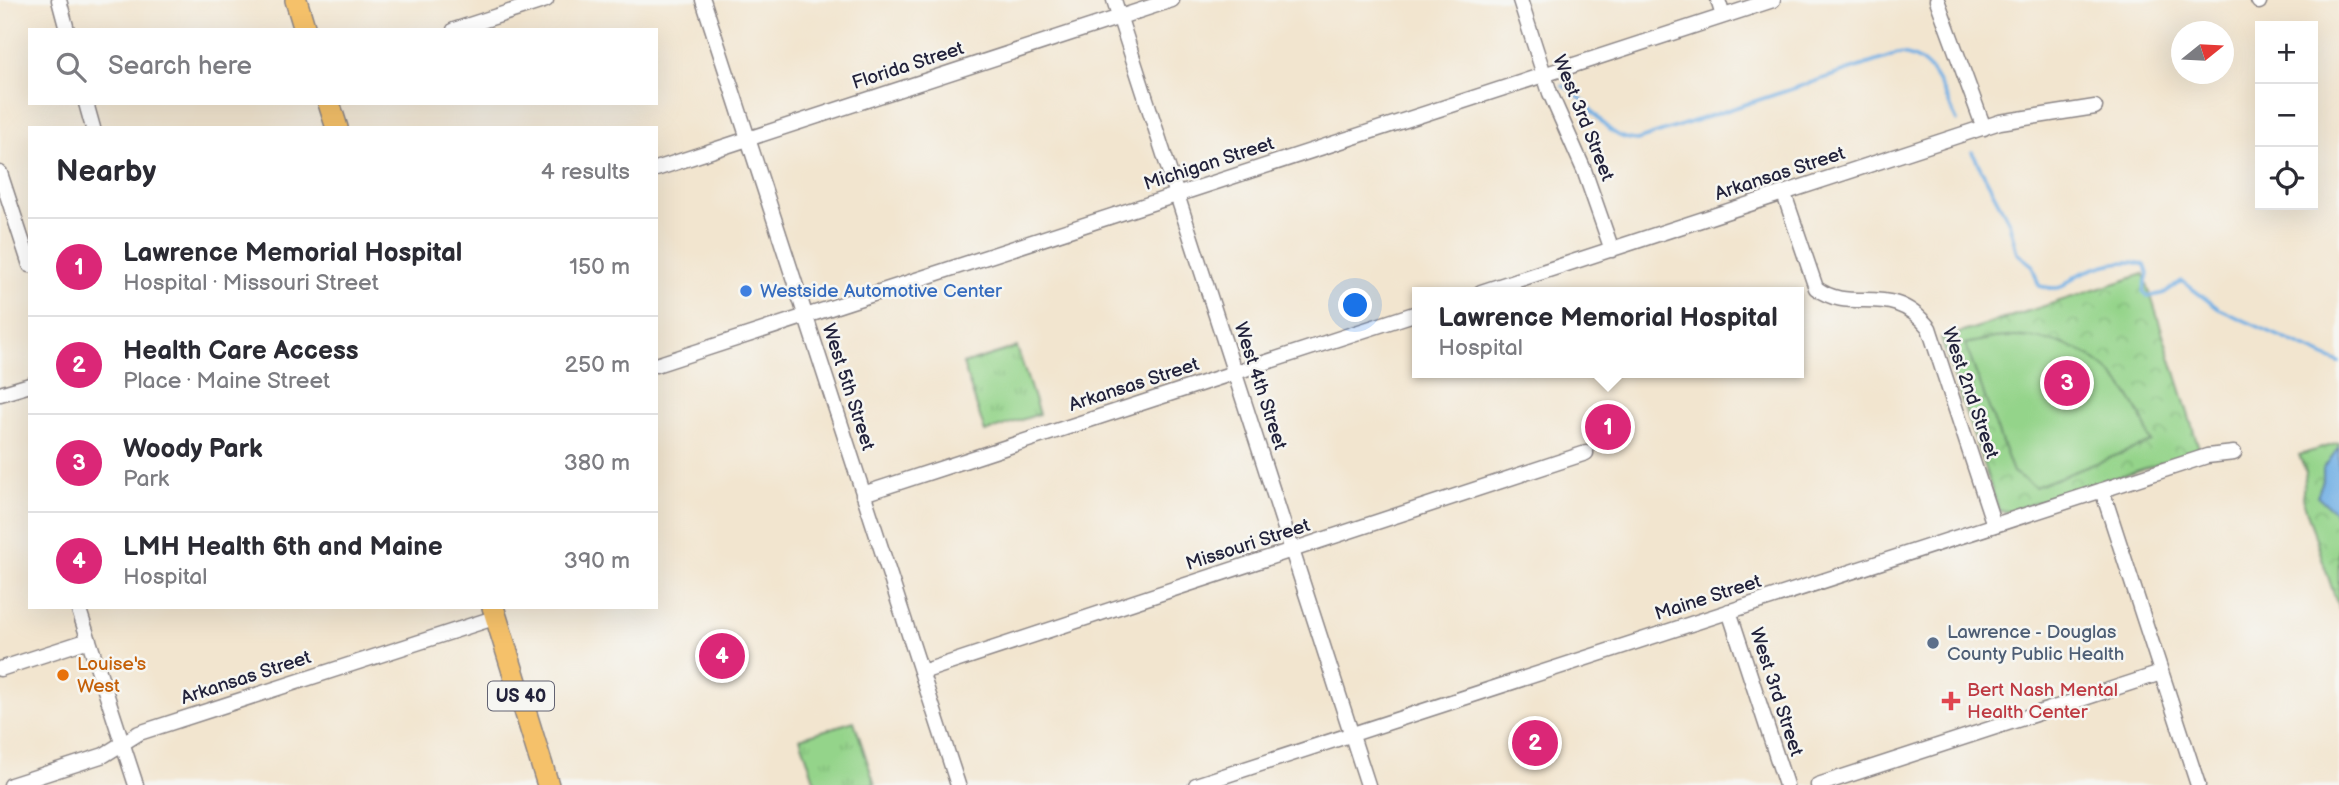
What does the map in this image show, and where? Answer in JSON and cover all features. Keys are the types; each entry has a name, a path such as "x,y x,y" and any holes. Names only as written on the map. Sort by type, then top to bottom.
{"highway":[{"path":"296,0 304,28"},
{"path":"330,105 336,126"},
{"name":"US 40","path":"495,612 548,785"}],"street":[{"path":"59,0 66,28"},
{"path":"460,28 546,0"},
{"name":"West 5th Street","path":"703,0 958,785"},
{"name":"West 4th Street","path":"1114,0 1368,785"},
{"name":"Florida Street","path":"658,168 1172,0"},
{"name":"West 3rd Street","path":"1520,0 1544,75 1584,170 1612,250"},
{"path":"1718,0 1723,16"},
{"name":"Michigan Street","path":"658,364 1773,0"},
{"path":"1937,0 1984,128"},
{"path":"87,105 92,126"},
{"name":"Arkansas Street","path":"1497,287 2000,122 2095,107"},
{"path":"0,173 28,259"},
{"name":"West 2nd Street","path":"1784,194 1816,288 1826,294 1850,299 1890,300 1912,310 1928,328 1994,525"},
{"name":"Arkansas Street","path":"863,494 1412,315"},
{"path":"0,394 28,386"},
{"name":"Missouri Street","path":"922,672 1587,453"},
{"name":"Maine Street","path":"1196,785 2207,456 2234,453"},
{"path":"2102,490 2198,785"},
{"path":"79,609 136,785"},
{"name":"West 3rd Street","path":"1729,611 1786,785"},
{"name":"Arkansas Street","path":"11,785 104,755 139,733 495,612"},
{"path":"0,669 89,640"},
{"path":"1818,785 2161,673"}],"green space":[{"path":"2144,274 2200,451 2006,512 1999,511 1941,339"},
{"path":"1994,338 2050,340 2094,359 2112,374 2127,393 2151,442 2035,487 2013,472 1965,344"},
{"path":"1017,347 1039,414 985,432 963,364"},
{"path":"2339,443 2339,610 2302,497 2306,472 2299,455"},
{"path":"854,721 875,785 816,785 800,738"}],"water":[{"path":"2339,447 2339,525 2334,511 2317,496 2323,480 2323,469"}],"waterway":[{"path":"1563,86 1582,100 1615,133 1637,140 1898,54 1910,56 1929,68 1942,88 1957,121"},
{"path":"1972,152 2009,222 2017,253 2032,265 2039,286 2062,287 2077,275 2099,267 2123,262 2138,263 2145,265 2148,274 2143,291 2148,297 2164,293 2182,281 2219,309 2339,363"}],"place":[{"name":"Westside Automotive Center","path":"746,291"},
{"name":"Woody Park","path":"2067,383"},
{"name":"Lawrence Memorial Hospital","path":"1608,427"},
{"name":"Lawrence - Douglas County Public Health","path":"1933,643"},
{"name":"LMH Health 6th and Maine","path":"722,656"},
{"name":"Louise's West","path":"63,675"},
{"name":"Bert Nash Mental Health Center","path":"1951,701"},
{"name":"Health Care Access","path":"1535,743"}]}
